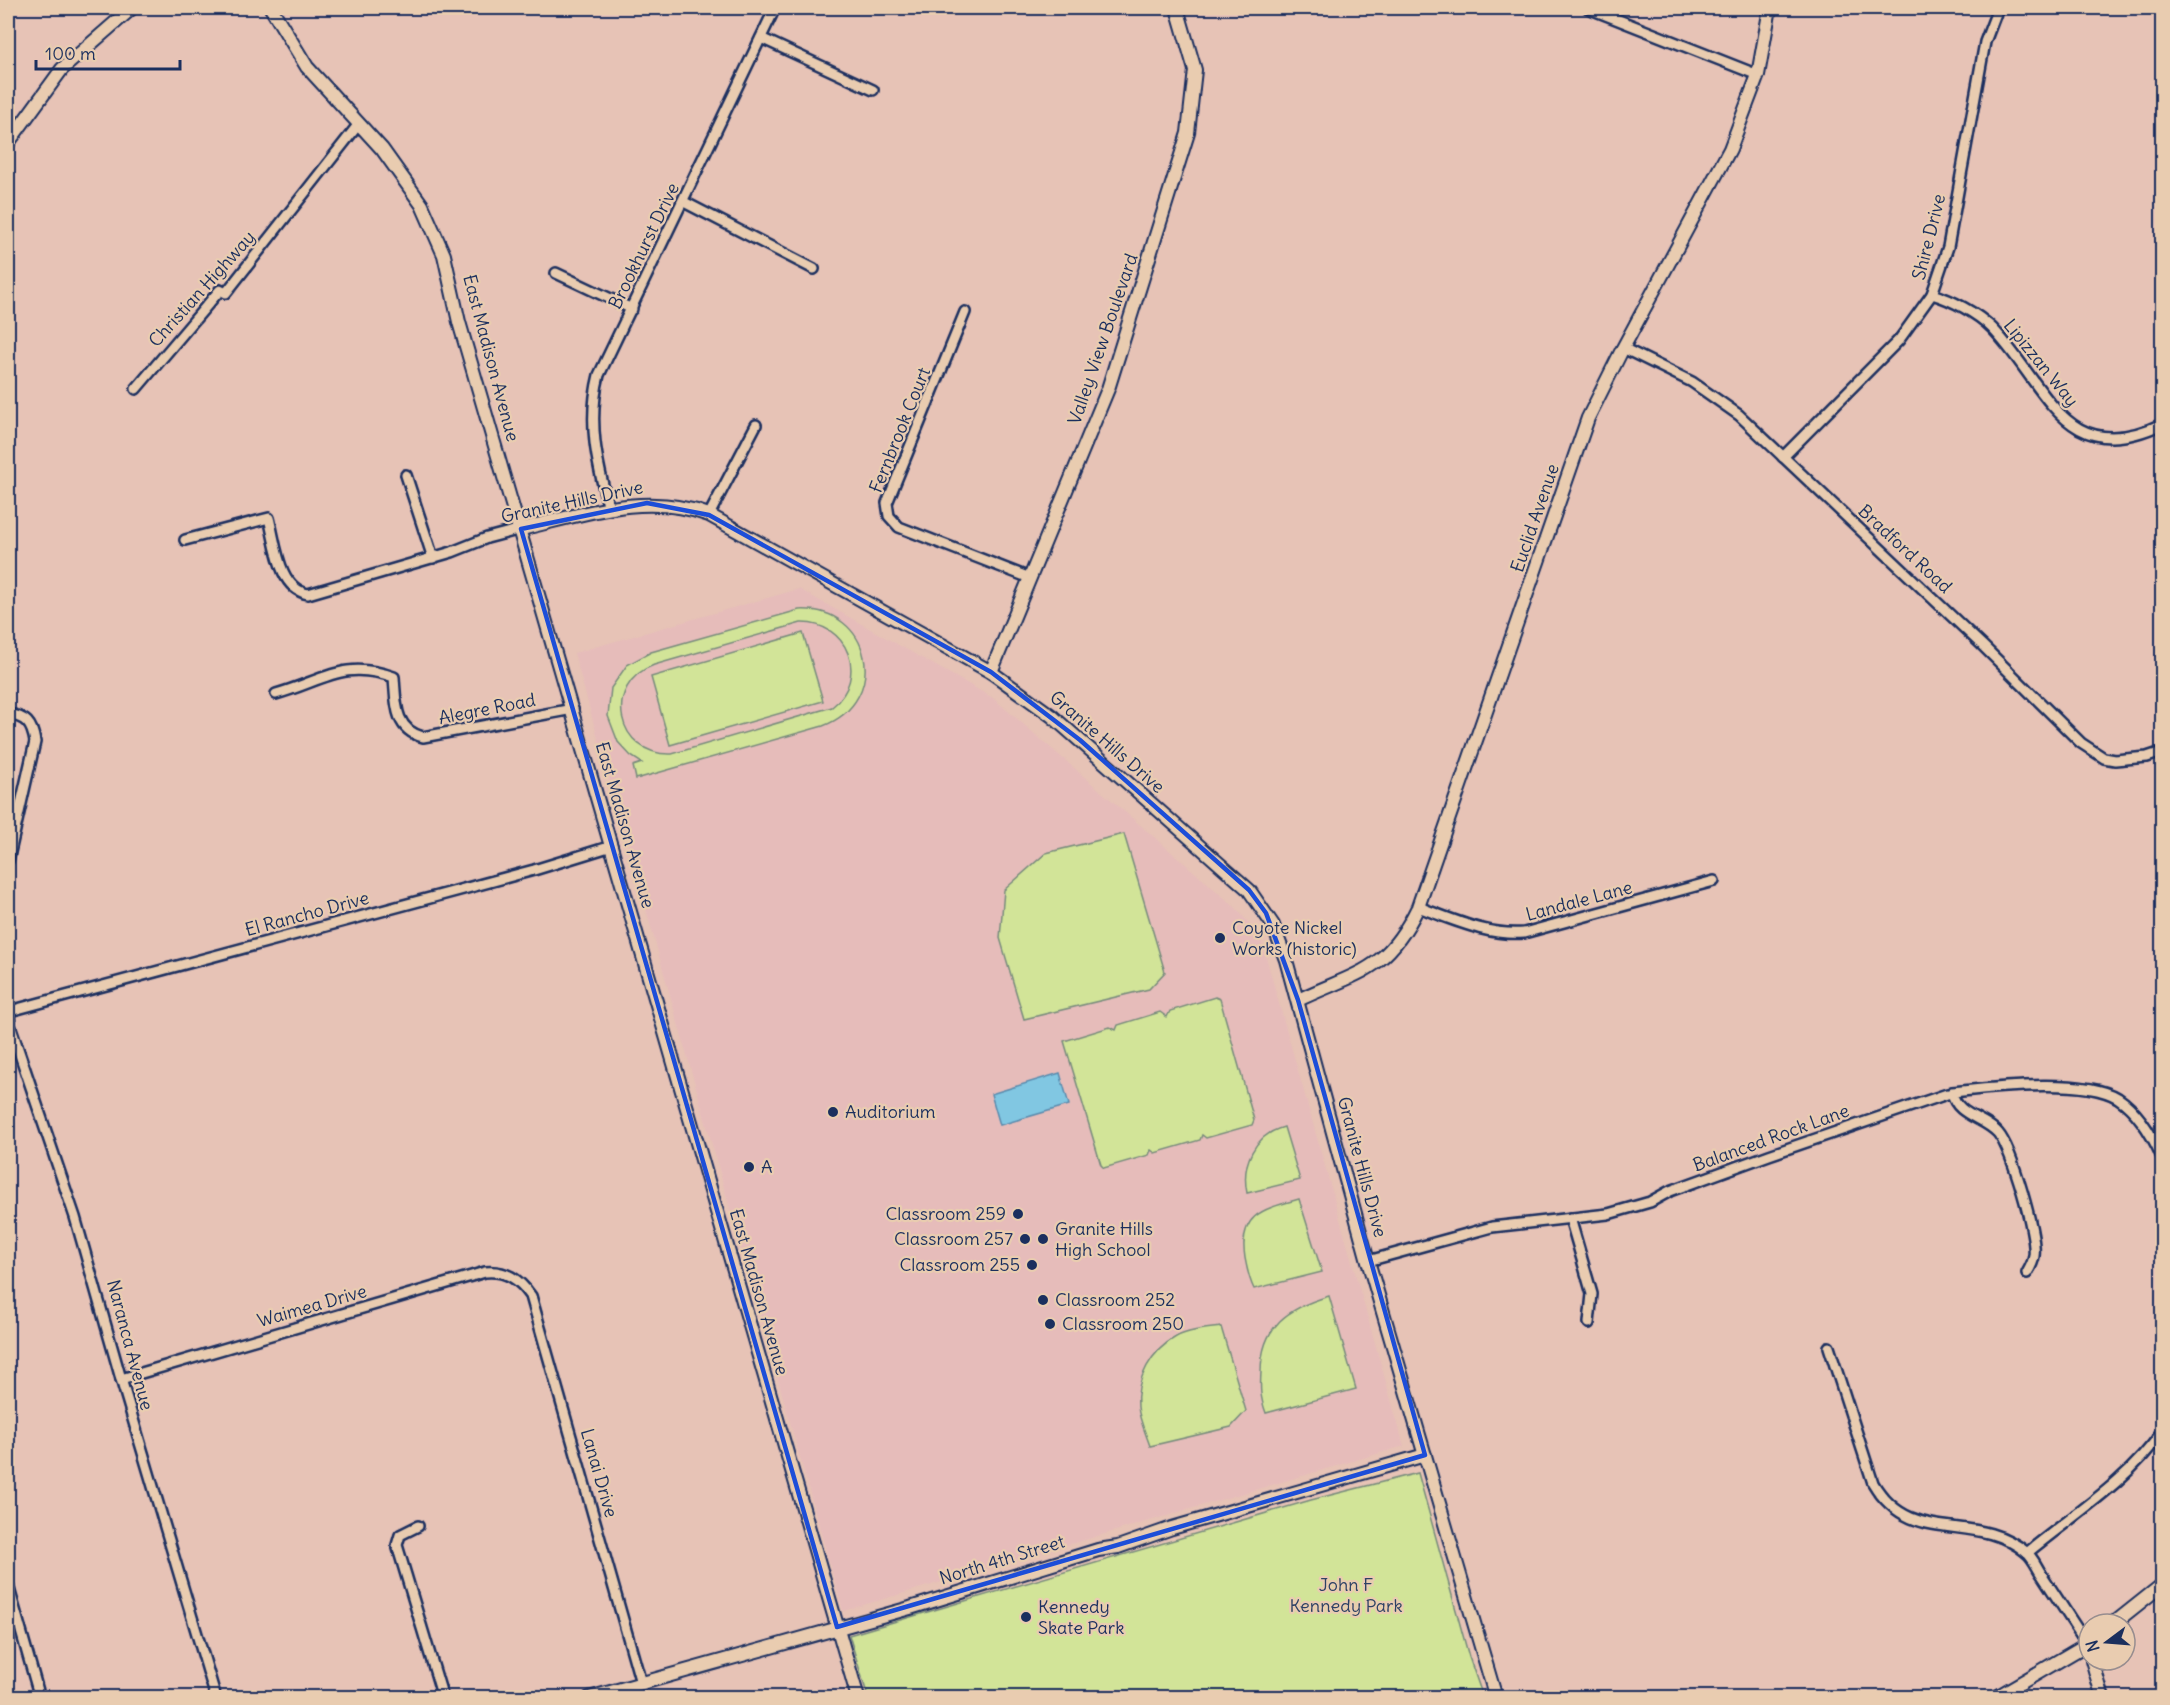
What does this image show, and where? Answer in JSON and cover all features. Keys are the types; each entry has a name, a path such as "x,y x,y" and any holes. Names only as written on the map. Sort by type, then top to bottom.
{"street":[{"path":"8,143 62,69 132,8"},
{"name":"East Madison Avenue","path":"271,8 307,67 382,149 418,198 444,255 459,322 521,529 858,1698"},
{"name":"Brookhurst Drive","path":"609,509 594,445 594,399 599,375 633,309 775,8"},
{"name":"Valley View Boulevard","path":"991,672 1108,389 1188,133 1195,70 1178,8"},
{"path":"1588,8 1758,75"},
{"name":"Euclid Avenue","path":"1298,1000 1347,981 1373,966 1399,939 1418,907 1585,428 1623,348 1718,175 1758,75 1770,8"},
{"name":"Shire Drive","path":"1783,457 1899,340 1932,294 1948,247 1985,42 1998,8"},
{"path":"761,38 873,90"},
{"name":"Christian Highway","path":"136,389 220,290 226,293 358,125"},
{"path":"684,202 814,269"},
{"path":"556,273 633,309"},
{"name":"Lipizzan Way","path":"1932,294 1960,307 1991,328 2056,411 2072,426 2093,436 2111,437 2144,433 2163,424"},
{"name":"Fernbrook Court","path":"965,312 887,503 888,512 891,520 899,527 1030,578"},
{"name":"Bradford Road","path":"1623,348 1692,382 1739,415 2081,743 2104,758 2115,760 2147,757 2163,752"},
{"path":"710,515 756,424"},
{"path":"406,475 433,558"},
{"name":"Granite Hills Drive","path":"185,540 269,518 286,581 297,592 308,594 433,558 487,538 521,529 609,509 647,503 688,507 710,515 991,672 1052,716 1249,890 1266,913 1278,936 1298,1000 1368,1262 1496,1698"},
{"name":"Alegre Road","path":"276,694 308,685 335,671 373,670 394,677 400,720 411,733 423,737 573,709"},
{"path":"8,714 27,720 32,728 35,742 8,861"},
{"name":"El Rancho Drive","path":"9,1007 524,873 612,846"},
{"name":"Landale Lane","path":"1418,907 1492,932 1524,933 1714,881"},
{"name":"Naranca Avenue","path":"9,1007 10,1025 75,1217 216,1698"},
{"name":"Balanced Rock Lane","path":"1368,1262 1492,1227 1608,1214 1650,1202 1670,1191 1949,1093 2034,1086 2085,1088 2106,1093 2116,1097 2135,1113 2163,1157"},
{"path":"1949,1093 1958,1106 1989,1125 2006,1147 2032,1228 2034,1256 2027,1273"},
{"path":"1570,1218 1592,1294 1589,1323"},
{"name":"Waimea Drive","path":"121,1379 485,1272 496,1271 514,1277"},
{"name":"Lanai Drive","path":"514,1277 531,1296 641,1683"},
{"path":"1829,1347 1873,1483 1883,1499 1899,1514 1935,1525 1980,1530 1996,1535 2027,1553 2077,1629"},
{"path":"2027,1553 2125,1474 2149,1452 2163,1432"},
{"name":"North 4th Street","path":"589,1698 837,1628 1425,1455"},
{"path":"418,1526 400,1535 397,1545 443,1698"},
{"path":"8,1585 40,1698"},
{"path":"2128,1612 2163,1585"},
{"path":"1995,1698 2077,1652"},
{"path":"2095,1672 2103,1698"}],"highlighted area":[{"path":"647,503 709,515 991,672 1080,740 1249,890 1266,913 1298,1000 1425,1455 837,1627 521,529"}],"shaded area":[{"name":"Granite Hills High School","path":"799,589 993,698 1235,907 1260,936 1404,1446 843,1611 574,653"}],"green space":[{"path":"799,610 824,613 843,623 857,638 864,657 865,677 858,696 844,713 823,726 636,779 633,766 642,763 631,756 618,742 608,716 611,688 627,665 651,652","holes":["801,623 817,625 831,631 841,641 848,653 851,667 849,681 843,695 832,707 672,754 653,752 638,744 628,732 622,717 622,702 627,687 638,674 654,665"]},
{"path":"803,633 823,701 670,745 651,677"},
{"path":"1124,834 1165,972 1149,989 1024,1019 1000,938 1004,890 1046,853"},
{"path":"1215,997 1220,999 1254,1120 1252,1125 1206,1138 1202,1135 1200,1140 1155,1153 1151,1150 1149,1155 1104,1168 1101,1165 1064,1041 1110,1027 1116,1030 1118,1025 1160,1012 1167,1017 1170,1011"},
{"path":"1284,1127 1300,1180 1247,1193 1246,1172 1252,1152 1265,1137"},
{"path":"1299,1199 1322,1272 1254,1289 1245,1258 1245,1232 1256,1216 1264,1210"},
{"path":"1329,1296 1356,1389 1266,1413 1261,1392 1261,1372 1266,1342 1272,1331 1289,1313"},
{"path":"1221,1327 1246,1411 1231,1427 1150,1446 1138,1407 1139,1386 1147,1366 1160,1349 1176,1337 1192,1331"},
{"name":"John F Kennedy Park","path":"1418,1473 1469,1657 1483,1697 868,1697 849,1635 1311,1500"}],"water":[{"path":"1060,1073 1069,1105 1000,1125 991,1094"}],"place":[{"name":"Coyote Nickel Works (historic)","path":"1220,938"},
{"name":"Auditorium","path":"833,1112"},
{"name":"A","path":"749,1167"},
{"name":"Classroom 259","path":"1018,1214"},
{"name":"Classroom 257","path":"1025,1239"},
{"name":"Granite Hills High School","path":"1043,1239"},
{"name":"Classroom 255","path":"1032,1265"},
{"name":"Classroom 252","path":"1043,1300"},
{"name":"Classroom 250","path":"1050,1324"},
{"name":"Kennedy Skate Park","path":"1026,1617"}]}
